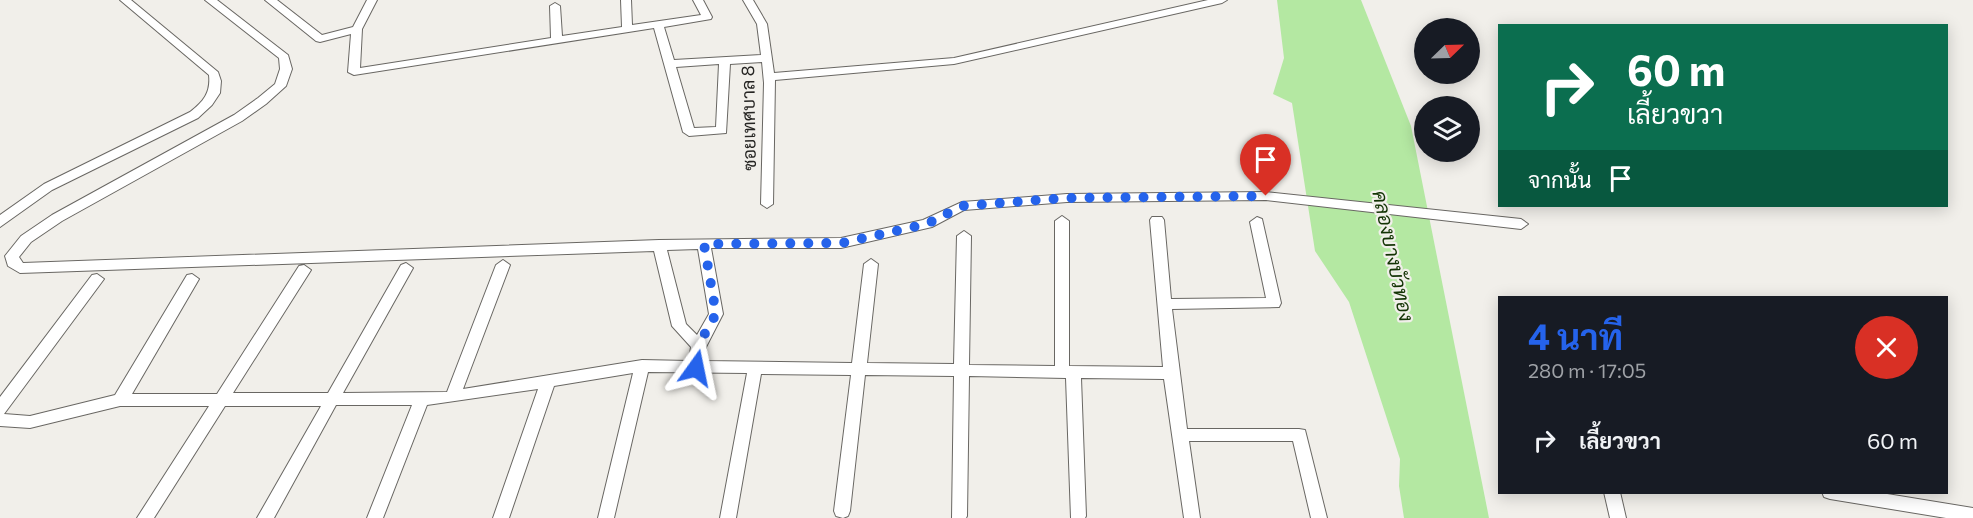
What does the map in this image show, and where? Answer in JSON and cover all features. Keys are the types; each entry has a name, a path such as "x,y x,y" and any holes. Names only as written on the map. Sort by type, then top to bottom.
{"street":[{"path":"0,222 48,187 194,115 210,101 217,87 214,74 125,0"},
{"path":"210,0 284,57 286,69 280,86 238,118 57,218 26,239 12,256 13,263 20,268 659,245 842,243 927,224 962,206 1066,198 1266,196 1521,224"},
{"path":"270,0 320,39 357,29"},
{"path":"372,0 357,29 354,72 707,16 698,0"},
{"path":"626,0 627,29"},
{"name":"ซอยเทศบาล 8","path":"748,0 762,24 769,77 767,204"},
{"path":"769,77 954,62 1222,0"},
{"path":"555,6 557,40"},
{"path":"658,24 689,132 722,130 725,61"},
{"path":"669,64 767,58"},
{"path":"1157,220 1172,373 1192,518"},
{"path":"1062,221 1068,372 1078,516"},
{"path":"1165,304 1274,303 1257,222"},
{"path":"959,516 964,370 964,236"},
{"path":"696,368 699,344 716,314 704,244"},
{"path":"659,245 679,326 699,344"},
{"path":"842,511 871,264"},
{"path":"452,397 503,265"},
{"path":"264,518 406,268"},
{"path":"146,518 304,270"},
{"path":"0,409 97,279"},
{"path":"120,400 192,279"},
{"path":"0,420 30,422 120,400 452,397 642,366 1172,373"},
{"path":"606,518 642,366"},
{"path":"728,518 755,368"},
{"path":"501,518 548,381"},
{"path":"375,518 422,399"},
{"path":"1180,435 1299,435 1319,518"},
{"path":"1612,494 1618,518"},
{"path":"1842,494 1973,515"}],"water":[{"name":"คลองบางบัวทอง","path":"1277,0 1361,0 1411,126 1414,162 1418,162 1489,518 1404,518 1399,486 1400,459 1349,302 1315,251 1292,103 1273,94 1284,58"}],"route":[{"path":"696,368 699,344 716,314 704,244 842,243 927,224 962,206 1066,198 1266,196"}]}
